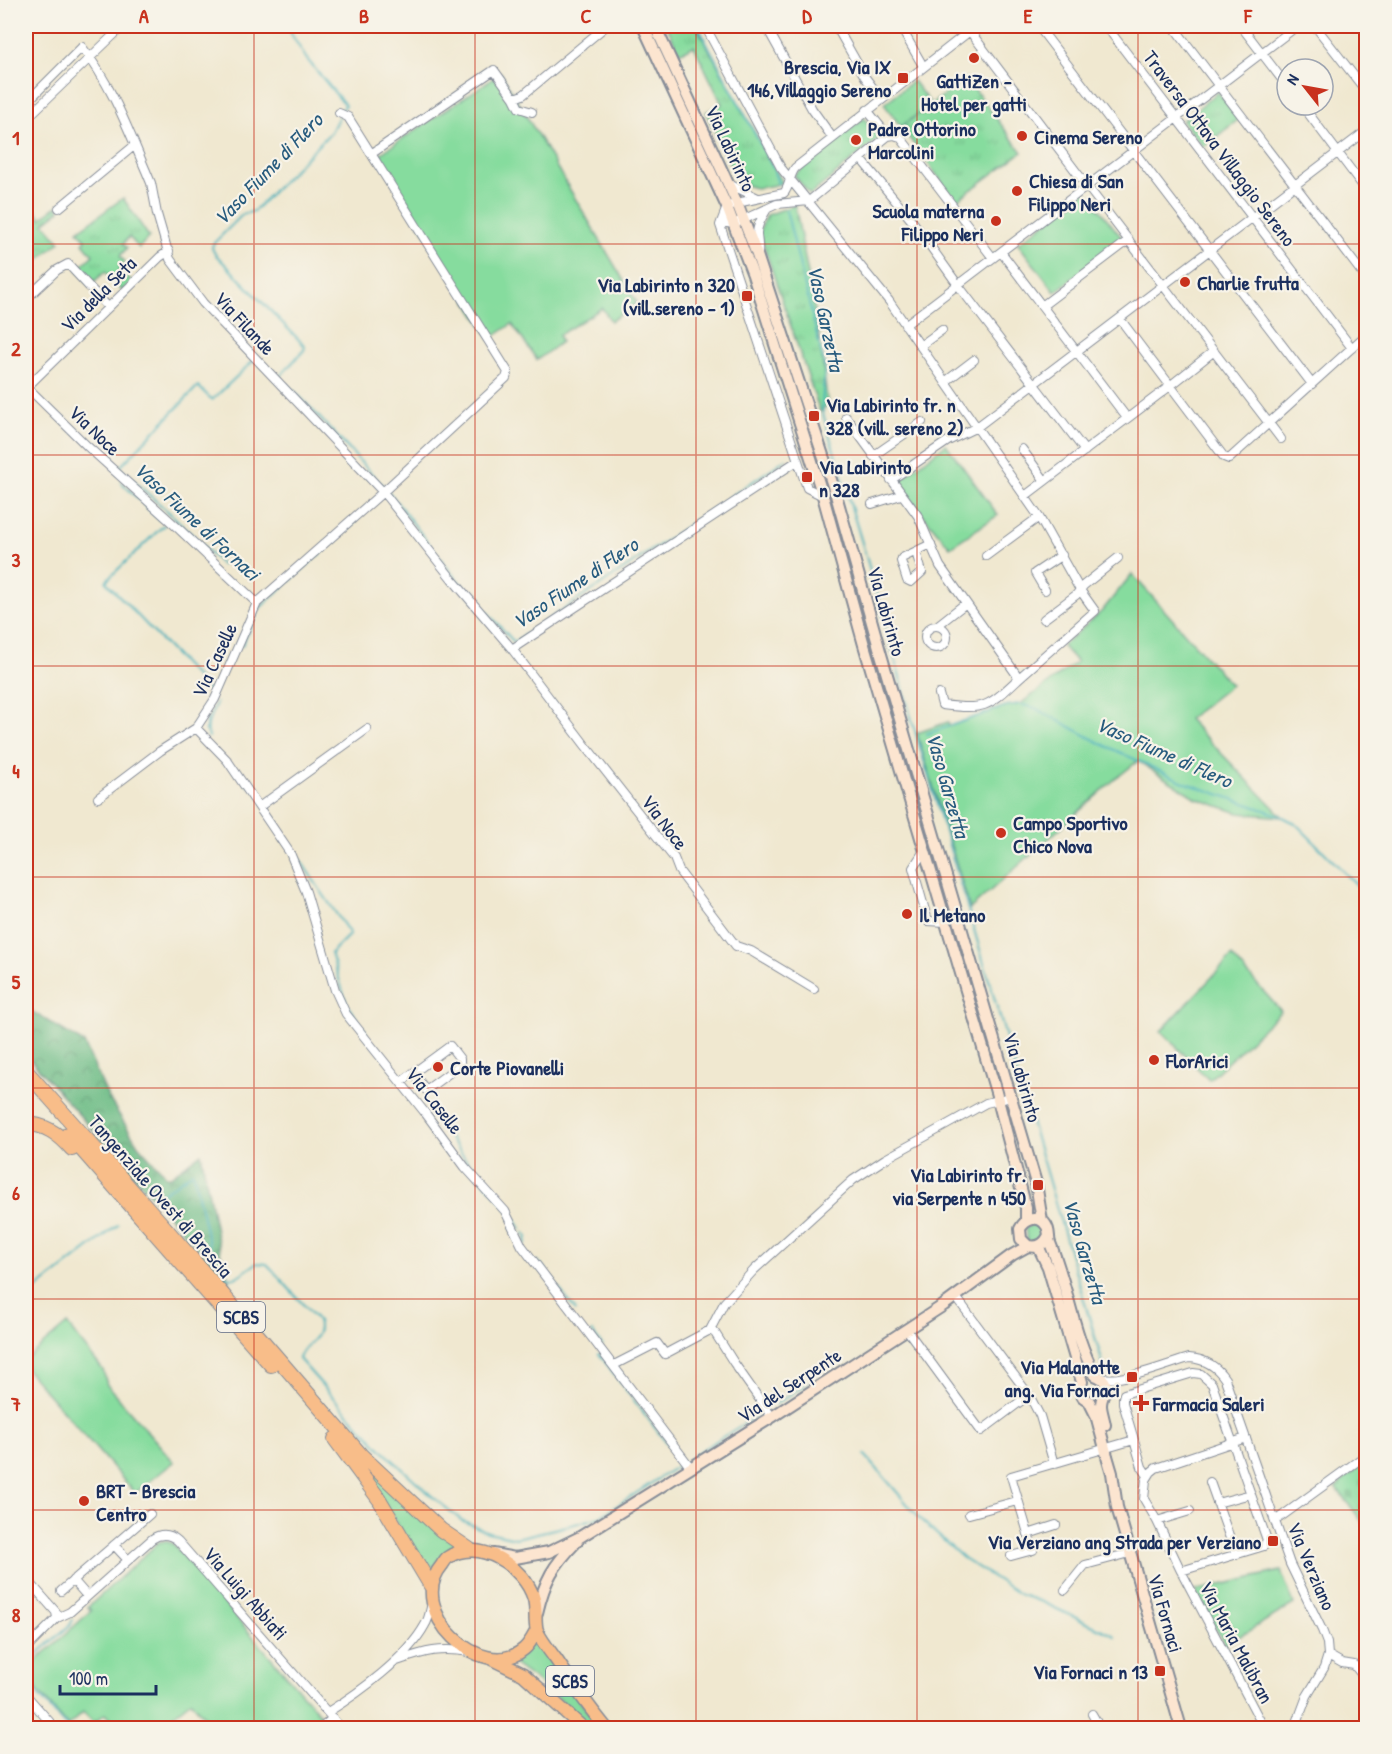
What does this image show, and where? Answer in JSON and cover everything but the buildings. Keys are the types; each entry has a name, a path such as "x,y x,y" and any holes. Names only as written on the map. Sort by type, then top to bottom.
{"highway":[{"name":"Tangenziale Ovest di Brescia","path":"26,1071 361,1455 441,1530 469,1549"},
{"name":"Tangenziale Ovest di Brescia","path":"26,1085 351,1458 379,1499 431,1586"},
{"path":"26,1124 35,1124 59,1136 92,1170 116,1189"}],"main road":[{"name":"Tangenziale Ovest di Brescia","path":"469,1549 487,1552 504,1562 529,1586 534,1600 537,1630 580,1696 606,1728"},
{"path":"431,1586 436,1571 447,1558 469,1549"},
{"name":"Tangenziale Ovest di Brescia","path":"431,1586 432,1603 442,1624 460,1644 523,1674 584,1728"},
{"name":"Tangenziale Ovest di Brescia","path":"489,1657 509,1657 523,1650 537,1630"}],"street":[{"path":"26,119 120,26"},
{"path":"514,98 523,95 606,26"},
{"name":"Via Labirinto","path":"643,26 732,205 738,222 823,495 864,645 998,1100 1026,1208 1026,1221"},
{"name":"Via Labirinto","path":"655,26 728,183 732,205"},
{"name":"Via Labirinto","path":"705,26 781,168 880,289 1025,496 1062,555 1080,590 1095,611 1019,678"},
{"path":"766,26 812,109 832,137"},
{"path":"836,26 865,77 881,99"},
{"path":"900,26 923,66"},
{"path":"1038,26 1312,384"},
{"name":"Traversa Ottava Villaggio Sereno","path":"1106,26 1352,348"},
{"path":"1173,26 1366,278"},
{"path":"1241,26 1275,70"},
{"path":"905,325 1297,26"},
{"path":"1315,26 1362,86"},
{"path":"823,495 807,488 720,225 732,205 784,192 788,188 795,168 970,27 1087,186 1281,439"},
{"path":"26,103 82,47 90,57"},
{"name":"Via Filande","path":"90,57 112,96 151,183 170,259 210,313 383,492"},
{"path":"371,154 494,70 519,108 532,112"},
{"path":"867,110 888,136"},
{"path":"257,603 383,492 506,378 508,372 348,117 339,113"},
{"path":"1311,117 1366,190"},
{"path":"891,480 948,441 977,427 1366,131"},
{"path":"721,222 738,222 777,204 809,201 888,136 894,135 900,137 993,258"},
{"path":"59,208 135,145"},
{"path":"861,159 913,222 1085,452"},
{"path":"728,183 758,198"},
{"path":"758,255 758,226 767,209"},
{"name":"Via Labirinto","path":"738,222 758,255 836,495 1036,1184 1042,1221"},
{"path":"1042,306 1129,240"},
{"name":"Via della Seta","path":"26,387 160,256 169,250"},
{"path":"1000,252 1127,418"},
{"path":"26,299 57,270 68,264 108,307"},
{"path":"1119,319 1224,457 1229,459 1366,335"},
{"path":"920,346 942,330"},
{"path":"1025,496 1214,351"},
{"path":"945,382 974,360"},
{"name":"Via Noce","path":"26,387 257,603"},
{"path":"846,417 918,516 940,566 1019,678 991,703 983,706 968,708 942,705 939,694"},
{"path":"873,456 922,422"},
{"path":"1022,449 1045,481"},
{"path":"512,650 797,461"},
{"name":"Via Noce","path":"383,492 512,650 674,858 679,871 736,945 751,951 814,989"},
{"path":"872,504 901,495"},
{"path":"986,556 1039,517"},
{"path":"916,552 931,544"},
{"path":"1045,590 1035,573 1062,555"},
{"path":"1044,619 1076,595 1084,585 1118,558"},
{"name":"Via Caselle","path":"98,798 196,728 215,699 257,603"},
{"path":"938,625 966,603"},
{"name":"Via Caselle","path":"196,728 227,760 290,853 306,892 335,990 351,1021 401,1082 465,1167 505,1211 522,1246 692,1468"},
{"path":"259,807 367,729"},
{"path":"924,851 913,868 925,911 928,921 945,922"},
{"path":"965,989 978,986"},
{"path":"401,1082 413,1073 450,1046 460,1059 460,1064 456,1068 426,1090 413,1073"},
{"path":"614,1365 657,1343 665,1354 710,1330 724,1303 754,1269 853,1180 916,1141 986,1104 1011,1097"},
{"path":"1042,1221 1034,1218 1026,1221 1020,1229 1029,1244 1043,1244 1048,1237"},
{"name":"Via Fornaci","path":"1042,1221 1047,1227 1048,1237 1058,1262 1086,1356 1101,1385 1101,1406 1117,1507 1180,1728"},
{"name":"Via Fornaci","path":"1029,1244 1048,1267 1082,1382 1081,1393 1089,1401 1108,1447"},
{"name":"Via del Serpente","path":"487,1552 516,1558 549,1552 580,1537 907,1330 1029,1244"},
{"path":"956,1297 1029,1395 1040,1416 1054,1464"},
{"path":"710,1330 715,1333 772,1417"},
{"path":"907,1330 981,1431 1029,1395"},
{"path":"1082,1382 1086,1377 1101,1385 1189,1358 1199,1359 1215,1367 1224,1379 1275,1521"},
{"path":"1170,1364 1175,1378"},
{"path":"1217,1503 1251,1494 1232,1444 1212,1384 1207,1378 1193,1373 1124,1394 1123,1403 1142,1467 1148,1476 1156,1468 1232,1444 1246,1438"},
{"path":"1089,1401 1096,1401 1101,1385"},
{"path":"1011,1556 1033,1550 1011,1476 1134,1440"},
{"name":"Via Verziano","path":"1328,1655 1327,1643 1322,1630 1290,1564 1275,1521 1366,1455"},
{"name":"Via Maria Malibran","path":"1148,1476 1144,1488 1144,1499 1264,1728"},
{"path":"1210,1482 1236,1555"},
{"name":"Via Maria Malibran","path":"1181,1571 1264,1546 1267,1540 1251,1494"},
{"path":"969,1514 1017,1501"},
{"path":"1157,1521 1190,1511"},
{"path":"61,1591 150,1514"},
{"path":"1028,1534 1056,1525"},
{"name":"Via Luigi Abbiati","path":"26,1649 57,1618 70,1612 155,1537 165,1534 174,1538 341,1728"},
{"name":"Via del Serpente","path":"536,1616 543,1587 559,1560 580,1537"},
{"path":"114,1545 128,1560"},
{"path":"1065,1590 1085,1565 1130,1553"},
{"path":"26,1578 56,1612 57,1618"},
{"path":"73,1580 87,1596"},
{"path":"321,1728 346,1701 396,1662 427,1623 432,1603"},
{"path":"396,1662 435,1649 474,1652"},
{"path":"1295,1728 1328,1655 1342,1663 1354,1665 1366,1680"},
{"path":"26,1695 55,1728"},
{"path":"1092,1714 1100,1728"}],"green space":[{"path":"667,26 696,26 783,183 762,188 750,187 734,173 706,112 722,104 694,46 679,53"},
{"path":"501,73 637,303 611,321 602,308 559,335 561,342 537,360 512,324 490,339 380,154"},
{"path":"966,78 1022,152 956,201 901,127"},
{"path":"913,81 931,104 901,127 884,104"},
{"path":"1218,92 1239,119 1203,147 1182,121"},
{"path":"864,118 879,138 810,195 794,175"},
{"path":"1085,191 1123,239 1055,292 1018,244"},
{"path":"123,198 149,237 139,248 129,237 123,244 127,248 120,256 125,262 119,269 132,282 122,291 105,272 90,285 78,269 93,255 83,243 86,240 78,231"},
{"path":"26,199 41,218 57,206 60,210 44,223 60,242 26,270"},
{"path":"795,205 818,327 828,406 820,412 759,232 767,215"},
{"path":"946,444 998,515 950,547 896,483"},
{"path":"1132,574 1231,685 1188,719 1283,817 1238,813 1196,798 1138,761 970,909 917,733 948,722 950,726 1006,706 1020,704 1077,662 1062,646 1102,611"},
{"path":"1232,956 1281,1011 1209,1080 1161,1031"},
{"path":"26,1008 84,1043 108,1097 138,1145 168,1178 201,1153 220,1252 230,1285 26,1055"},
{"path":"1035,1222 1043,1227 1044,1237 1034,1243 1027,1240 1025,1228"},
{"path":"67,1324 103,1370 107,1385 174,1462 135,1493 26,1369 26,1359"},
{"path":"337,1432 456,1543 455,1548 440,1558 429,1573"},
{"path":"1366,1461 1366,1527 1336,1487"},
{"path":"165,1541 173,1544 325,1720 315,1728 214,1728 191,1701 171,1717 181,1728 118,1728 105,1714 94,1723 83,1712 68,1726 26,1677 26,1670 91,1611 88,1607 159,1542"},
{"path":"1281,1571 1294,1604 1225,1645 1195,1591"},
{"path":"537,1640 599,1728 592,1728 548,1689 512,1663 513,1658"}],"waterway":[{"name":"Vaso Fiume di Flero","path":"298,26 290,32 306,58 345,105 341,111"},
{"name":"Vaso Garzetta","path":"698,26 773,168 778,184"},
{"name":"Vaso Fiume di Flero","path":"280,379 305,346 215,254 212,248 213,244 242,215 254,211 331,132 339,116"},
{"name":"Vaso Garzetta","path":"786,210 825,367 823,414 1103,1364"},
{"path":"222,565 173,516 119,468 198,386 212,400 254,360"},
{"name":"Vaso Fiume di Flero","path":"287,385 382,485"},
{"name":"Vaso Fiume di Flero","path":"388,491 454,576 514,642 786,459"},
{"name":"Vaso Fiume di Fornaci","path":"121,482 160,520"},
{"path":"242,646 258,610 356,521"},
{"name":"Vaso Fiume di Fornaci","path":"164,525 106,582 213,695"},
{"name":"Vaso Fiume di Fornaci","path":"209,737 208,724 216,703"},
{"name":"Vaso Fiume di Flero","path":"927,734 1006,706 1019,704 1035,708 1102,744 1186,783 1279,815 1295,823 1366,894"},
{"name":"Vaso Fiume di Fornaci","path":"206,719 206,731"},
{"name":"Vaso Fiume di Fornaci","path":"239,771 249,786"},
{"name":"Vaso Fiume di Fornaci","path":"284,838 288,844"},
{"name":"Vaso Fiume di Fornaci","path":"298,857 350,934 331,953 347,1005 366,1032"},
{"name":"Vaso Fiume di Fornaci","path":"449,1137 472,1168 507,1207 521,1229"},
{"path":"157,1197 193,1172 213,1263 225,1277 235,1278 257,1263 267,1264 318,1321 318,1333 304,1349 299,1359 383,1451 461,1520 488,1532 516,1538 600,1517 682,1463 678,1458"},
{"path":"26,1297 118,1225"},
{"name":"Vaso Fiume di Fornaci","path":"524,1233 527,1236 525,1245"},
{"name":"Vaso Fiume di Fornaci","path":"538,1261 576,1311"},
{"name":"Vaso Fiume di Fornaci","path":"592,1332 602,1345"},
{"name":"Vaso Fiume di Fornaci","path":"599,1354 674,1453"},
{"name":"Vaso Fiume di Fornaci","path":"776,1404 808,1383"},
{"name":"Vaso Fiume di Fornaci","path":"692,1456 763,1412"},
{"name":"Vaso Fiume di Fornaci","path":"865,1455 921,1520 963,1558 1021,1595 1042,1602 1115,1636"},
{"path":"26,1664 71,1624 72,1620"},
{"path":"26,1681 68,1728"}],"place":[{"name":"GattiZen - Hotel per gatti","path":"974,58"},
{"name":"Brescia, Via IX 146,Villaggio Sereno","path":"903,78"},
{"name":"Cinema Sereno","path":"1022,136"},
{"name":"Padre Ottorino Marcolini","path":"856,140"},
{"name":"Chiesa di San Filippo Neri","path":"1017,191"},
{"name":"Scuola materna Filippo Neri","path":"996,221"},
{"name":"Charlie frutta","path":"1185,282"},
{"name":"Via Labirinto n 320 (vill.sereno - 1)","path":"747,296"},
{"name":"Via Labirinto fr. n 328 (vill. sereno 2)","path":"814,416"},
{"name":"Via Labirinto n 328","path":"807,477"},
{"name":"Campo Sportivo Chico Nova","path":"1001,833"},
{"name":"Il Metano","path":"907,914"},
{"name":"FlorArici","path":"1154,1060"},
{"name":"Corte Piovanelli","path":"438,1067"},
{"name":"Via Labirinto fr. via Serpente n 450","path":"1038,1185"},
{"name":"Via Malanotte ang. Via Fornaci","path":"1132,1377"},
{"name":"Farmacia Saleri","path":"1141,1403"},
{"name":"BRT - Brescia Centro","path":"84,1501"},
{"name":"Via Verziano ang Strada per Verziano","path":"1273,1541"},
{"name":"Via Fornaci n 13","path":"1160,1671"}]}
